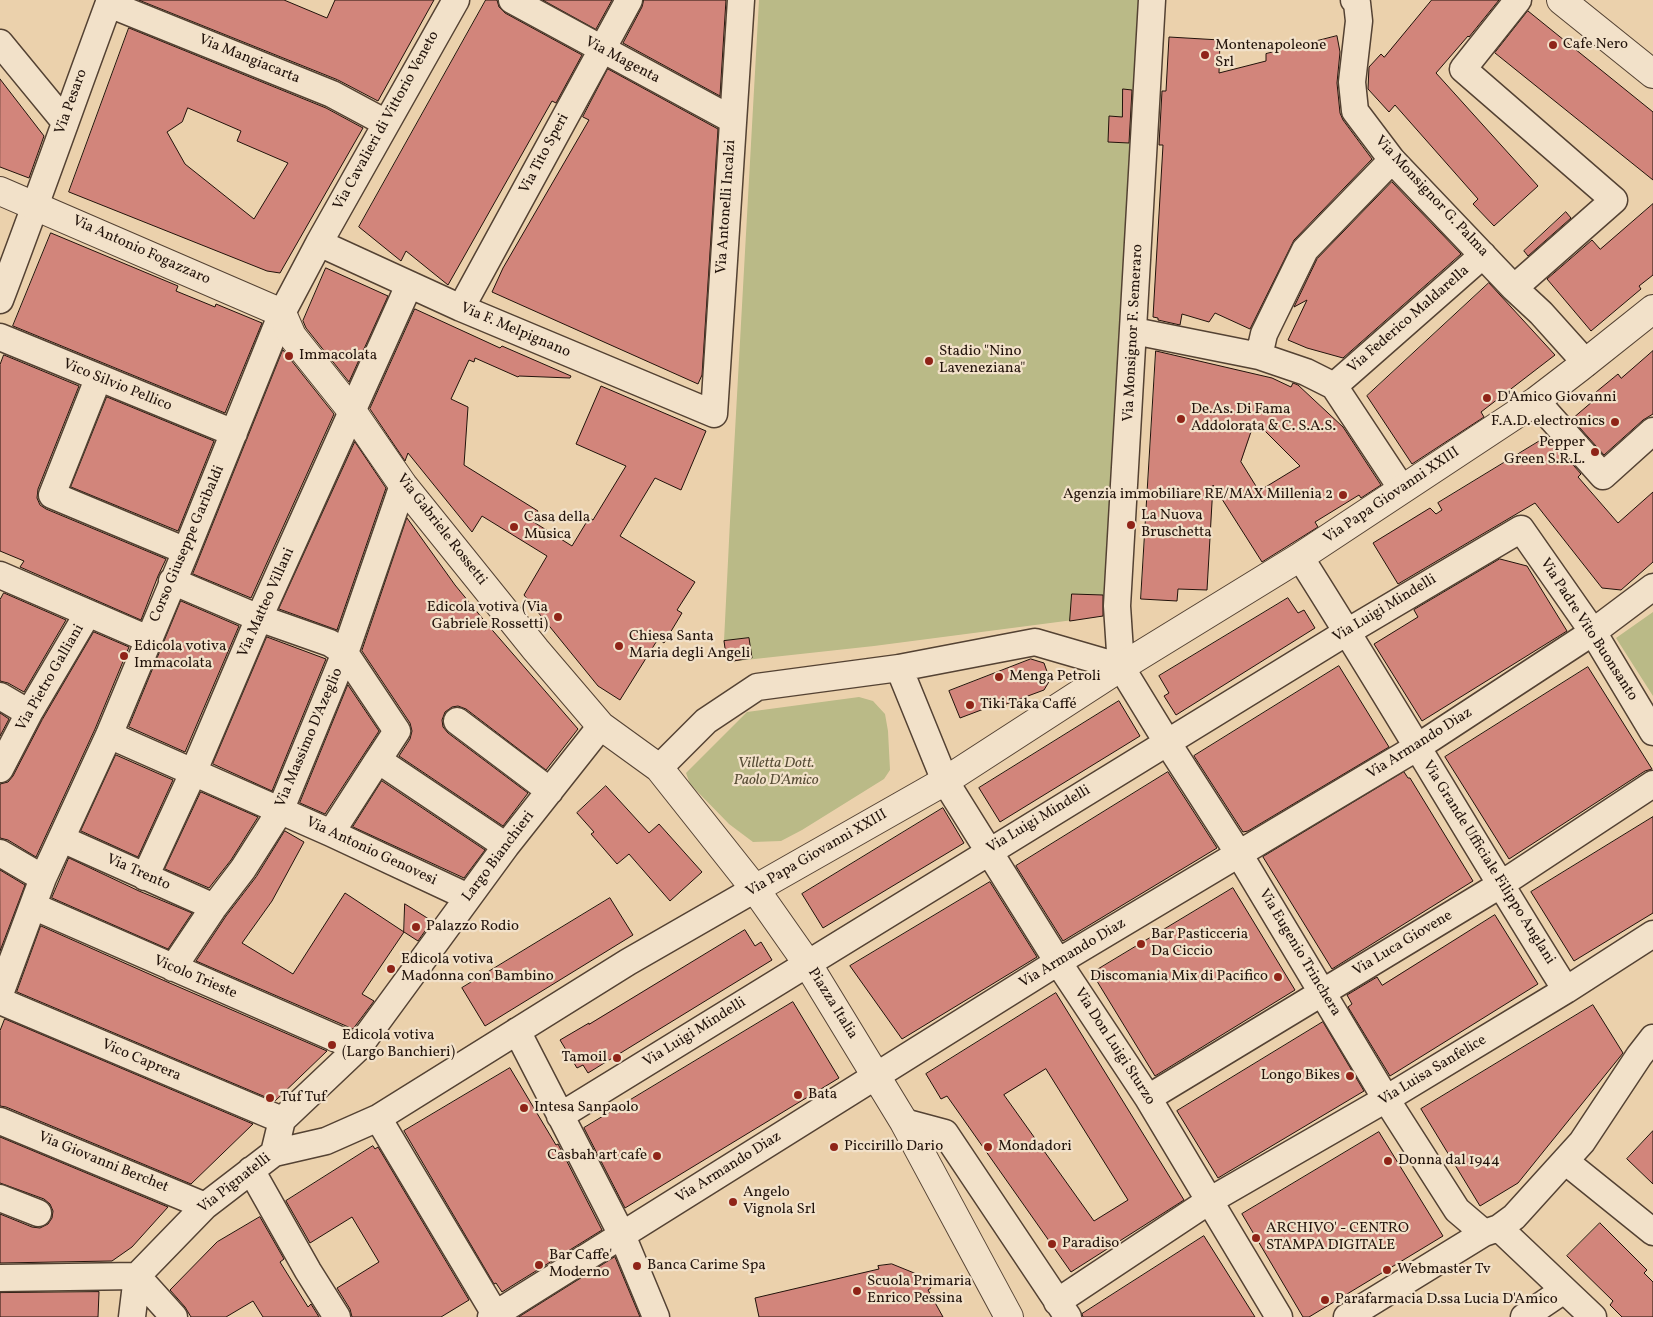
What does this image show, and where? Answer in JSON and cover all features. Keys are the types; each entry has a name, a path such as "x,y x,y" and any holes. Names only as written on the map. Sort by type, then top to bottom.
{"street":[{"name":"Via Cavalieri di Vittorio Veneto","path":"282,313 319,243 456,0"},
{"name":"Via Magenta","path":"512,0 733,120"},
{"name":"Via Tito Speri","path":"461,308 629,0"},
{"name":"Via Antonelli Incalzi","path":"714,414 741,0"},
{"name":"Via Monsignor F. Semeraro","path":"1121,667 1117,606 1152,0"},
{"name":"Via Monsignor G. Palma","path":"1354,0 1357,3 1359,21 1352,82 1355,111 1392,160 1514,288 1541,313 1586,363"},
{"path":"1514,288 1614,200 1463,68 1518,0"},
{"path":"1561,0 1653,74"},
{"name":"Via Mangiacarta","path":"109,2 332,94 386,123"},
{"name":"Via Pesaro","path":"0,300 109,2"},
{"path":"0,43 64,122"},
{"path":"1259,356 1264,334 1304,250 1392,160"},
{"name":"Via Antonio Fogazzaro","path":"0,190 282,313"},
{"name":"Via F. Melpignano","path":"319,243 461,308 714,414"},
{"name":"Via Federico Maldarella","path":"1334,386 1483,255"},
{"name":"Via Matteo Villani","path":"145,877 409,285"},
{"name":"Via Papa Giovanni XXIII","path":"512,1033 628,962 945,781 1121,667 1300,558 1536,401 1653,309"},
{"name":"Via Gabriele Rossetti","path":"282,313 292,336 352,411 403,485 536,650 601,726 659,768 755,889"},
{"name":"Corso Giuseppe Garibaldi","path":"3,979 43,878 108,735 172,581 186,552 282,313"},
{"path":"1134,330 1259,356 1306,372 1334,386 1402,490"},
{"name":"Vico Silvio Pellico","path":"0,337 234,434"},
{"path":"98,379 52,494 186,552"},
{"path":"1536,401 1603,476 1653,431"},
{"name":"Via Massimo D'Azeglio","path":"173,968 214,907 243,869 280,811 345,653 403,485"},
{"name":"Via Luigi Mindelli","path":"560,1116 990,850 1521,528"},
{"name":"Via Padre Vito Buonsanto","path":"1521,528 1593,632 1653,732"},
{"name":"Via Grande Ufficiale Filippo Anglani","path":"1300,558 1566,990"},
{"path":"2,580 88,613 148,639"},
{"path":"172,581 259,618 330,643 345,653 396,731 331,833"},
{"name":"Via Armando Diaz","path":"493,1316 1058,962 1416,748 1593,632 1653,587"},
{"name":"Via Pietro Galliani","path":"0,769 29,713 88,613"},
{"path":"659,768 706,721 757,688 900,668 1035,642 1121,667"},
{"name":"Via Eugenio Trinchera","path":"1121,667 1239,854 1386,1099 1457,1210 1492,1230 1564,1290 1593,1317"},
{"name":"Via Don Luigi Sturzo","path":"900,668 945,781 990,850 1058,962 1148,1098 1279,1317"},
{"path":"0,696 29,713"},
{"path":"457,721 550,791"},
{"name":"Largo Bianchieri","path":"282,1120 358,1048 468,896 601,726"},
{"name":"Via Antonio Genovesi","path":"108,735 331,833 468,896"},
{"path":"378,760 506,846"},
{"name":"Via Luca Giovene","path":"1148,1098 1500,885 1653,784"},
{"name":"Via Trento","path":"62,839 214,907"},
{"path":"0,853 43,878"},
{"name":"Piazza Italia","path":"755,889 807,964 877,1076 904,1122 1009,1317"},
{"name":"Vicolo Trieste","path":"33,906 358,1048"},
{"name":"Via Luisa Sanfelice","path":"1063,1309 1209,1201 1386,1099 1566,990 1653,934"},
{"name":"Vico Caprera","path":"0,1001 282,1120"},
{"path":"512,1033 560,1116 622,1235 656,1317"},
{"name":"Via Pignatelli","path":"137,1276 205,1206 274,1153 326,1141 378,1118 512,1033"},
{"path":"1346,1317 1514,1217 1582,1142 1653,1038"},
{"path":"378,1118 493,1316"},
{"path":"274,1153 282,1120"},
{"name":"Via Giovanni Berchet","path":"0,1121 205,1206"},
{"path":"904,1122 945,1133 1063,1309"},
{"path":"1565,1161 1653,1232"},
{"path":"251,1170 337,1317"},
{"path":"0,1198 38,1213"},
{"path":"132,1317 137,1276"},
{"path":"0,1278 137,1276 174,1317"},
{"path":"1524,1317 1564,1290"}],"green space":[{"name":"Stadio \"Nino Laveneziana\"","path":"759,0 1139,0 1104,616 874,646 727,662 724,641"},
{"path":"1653,612 1653,696 1616,638"},
{"name":"Villetta Dott. Paolo D'Amico","path":"859,697 873,701 885,714 890,770 884,779 781,841 753,842 729,824 690,784 686,773 747,712"}],"building":[{"path":"139,0 284,0 327,18 335,0 434,0 378,101 338,80"},
{"path":"486,0 497,0 499,7 505,13 582,55 556,103 552,101 448,285 406,251 401,261 359,227"},
{"path":"543,0 612,0 596,29"},
{"path":"644,0 726,0 720,96 623,43"},
{"path":"1432,0 1499,0 1436,73 1538,186 1494,226 1473,204 1478,199 1395,105 1389,112 1368,89 1369,67 1381,54 1384,57"},
{"path":"1528,11 1653,112 1653,180 1495,53"},
{"path":"129,28 326,108 363,128 280,273 267,271 69,192","holes":["188,108 241,131 237,141 288,163 254,219 185,164 167,132 182,122"]},
{"path":"1337,36 1340,52 1337,83 1340,113 1343,120 1372,159 1294,240 1250,329 1215,313 1209,322 1182,314 1180,325 1153,317 1163,145 1159,145 1162,91 1166,91 1169,37 1220,40 1219,73 1266,61 1266,54"},
{"path":"608,69 718,129 702,375 698,384 492,292 503,268 589,120 583,117"},
{"path":"0,79 44,136 29,178 0,167"},
{"path":"1123,89 1132,90 1129,143 1108,142 1109,116 1122,117"},
{"path":"1392,182 1461,254 1343,358 1307,348 1288,340 1307,300 1294,307 1317,259"},
{"path":"1653,204 1653,275 1639,286 1641,289 1591,331 1547,279 1592,240 1600,249"},
{"path":"1566,212 1571,218 1528,256 1524,251"},
{"path":"51,233 178,286 176,291 215,307 216,304 262,323 225,413 13,326"},
{"path":"326,268 388,296 349,382 306,328 303,321"},
{"path":"1489,283 1555,355 1481,412 1484,417 1412,464 1367,396"},
{"path":"415,309 500,348 502,346 571,376 570,378 518,377 475,358 474,362 469,360 451,399 468,407 464,465 538,511 532,521 572,546 589,518 593,520 626,466 576,444 601,386 706,431 681,490 655,478 620,536 695,582 677,610 682,613 664,643 658,639 620,700 598,686 524,595 547,556 482,516 472,532 408,453 405,461 370,409"},
{"path":"283,350 334,414 251,598 193,574"},
{"path":"1156,351 1272,378 1291,387 1293,383 1298,385 1343,427 1381,485 1361,498 1359,495 1315,522 1318,527 1262,562 1213,485 1207,590 1178,589 1177,601 1141,599","holes":["1255,421 1300,466 1259,491 1241,462"]},
{"path":"1653,351 1653,414 1643,420 1604,455 1572,419 1593,401 1590,397 1618,374 1621,378"},
{"path":"4,355 79,386 38,489 37,498 40,505 46,509 166,559 141,620 20,567 24,561 0,551 0,365"},
{"path":"107,397 214,441 178,531 71,487"},
{"path":"1548,436 1581,474 1578,477 1618,523 1653,492 1653,562 1621,590 1602,588 1535,503 1398,584 1373,543 1430,508 1436,514 1442,510 1438,503"},
{"path":"355,442 386,488 337,630 279,609"},
{"path":"407,518 455,585 578,729 546,770 466,709 458,706 452,707 445,712 442,720 443,727 448,733 528,793 503,826 399,756 410,739 412,731 410,723 362,651"},
{"path":"1500,559 1527,566 1567,631 1422,721 1374,644 1418,617 1414,610"},
{"path":"4,593 66,620 24,692 8,683 0,681 0,600"},
{"path":"1072,594 1103,595 1103,616 1070,621"},
{"path":"1288,598 1298,613 1304,610 1315,628 1176,715 1164,696 1169,693 1159,676"},
{"path":"181,601 239,626 185,752 129,727"},
{"path":"94,632 129,647 95,729 36,857 8,840 0,838 0,784 8,782 13,776 42,720"},
{"path":"267,637 326,659 272,791 213,764"},
{"path":"749,638 752,658 727,662 724,641"},
{"path":"1031,659 1044,663 1050,680 1044,690 1001,706 997,704 960,718 949,691"},
{"path":"1339,666 1389,747 1248,831 1243,832 1194,756"},
{"path":"1588,667 1652,769 1645,771 1509,859 1445,757"},
{"path":"348,685 379,731 325,814 300,803"},
{"path":"1119,701 1140,736 1000,822 979,788"},
{"path":"0,713 9,719 0,736"},
{"path":"116,755 173,780 138,857 81,831"},
{"path":"1168,772 1217,848 1063,941 1016,866"},
{"path":"1404,772 1410,778 1473,881 1332,969 1263,857"},
{"path":"382,781 485,850 464,878 353,827"},
{"path":"606,786 649,833 659,824 702,872 670,901 629,854 617,864 591,834 594,832 577,813"},
{"path":"201,792 258,817 231,860 209,888 165,869"},
{"path":"943,808 964,843 823,928 802,894"},
{"path":"1653,817 1653,913 1574,961 1531,892"},
{"path":"285,831 304,842 272,901 242,943 293,974 345,893 404,932 362,994 374,1001 353,1029 196,961 226,916 256,877"},
{"path":"69,858 139,891 192,913 168,949 52,898"},
{"path":"0,870 25,885 0,951"},
{"path":"990,882 1037,957 902,1039 850,966"},
{"path":"1233,888 1295,990 1155,1076 1092,973"},
{"path":"610,898 633,935 485,1026 462,988"},
{"name":"Palazzo Rodio","path":"405,904 432,921 418,941 404,932"},
{"path":"1495,915 1538,984 1390,1076 1348,1007 1352,1004 1347,995 1377,977 1382,985"},
{"path":"41,926 327,1051 275,1101 17,992"},
{"path":"745,930 755,946 761,942 772,960 588,1073 583,1065 577,1068 560,1040"},
{"path":"1056,993 1184,1200 1071,1272 947,1096 941,1099 926,1074","holes":["1046,1069 1128,1200 1094,1221 1004,1095"]},
{"path":"793,1002 839,1078 625,1208 584,1128"},
{"path":"1593,1005 1623,1053 1518,1183 1480,1206 1421,1109"},
{"path":"5,1019 253,1124 191,1184 0,1106 0,1031"},
{"path":"1323,1022 1364,1091 1218,1178 1177,1111"},
{"path":"510,1068 556,1145 558,1144 602,1230 502,1292 496,1283 494,1284 404,1131"},
{"path":"1653,1131 1653,1184 1627,1159"},
{"path":"1379,1132 1443,1236 1309,1317 1303,1317 1242,1214"},
{"path":"0,1137 168,1207 132,1247 112,1261 0,1263 0,1214 32,1227 40,1228 48,1224 52,1218 53,1211 50,1204 44,1199 0,1183"},
{"path":"373,1146 375,1149 378,1147 469,1300 441,1317 352,1317 350,1309 337,1288 379,1262 352,1217 310,1243 286,1201"},
{"path":"260,1217 284,1259 280,1262 308,1307 311,1304 319,1317 263,1317 253,1301 226,1317 191,1317 170,1290 217,1242"},
{"path":"1600,1223 1647,1270 1644,1273 1653,1282 1653,1317 1622,1317 1610,1305 1613,1301 1567,1256"},
{"path":"1204,1236 1255,1317 1083,1317 1082,1314"},
{"path":"615,1257 640,1317 519,1317"},
{"name":"Scuola Primaria Enrico Pessina","path":"892,1264 924,1277 931,1288 928,1290 943,1317 759,1317 755,1298 879,1269 878,1266"},
{"path":"99,1292 98,1317 0,1317 0,1293"}],"place":[{"name":"Cafe Nero","path":"1553,45"},
{"name":"Montenapoleone Srl","path":"1205,55"},
{"name":"Immacolata","path":"289,356"},
{"name":"Stadio \"Nino Laveneziana\"","path":"929,361"},
{"name":"D'Amico Giovanni","path":"1487,398"},
{"name":"De.As. Di Fama Addolorata & C. S.A.S.","path":"1181,419"},
{"name":"F.A.D. electronics","path":"1615,422"},
{"name":"Pepper Green S.R.L.","path":"1595,452"},
{"name":"Agenzia immobiliare RE/MAX Millenia 2","path":"1343,495"},
{"name":"La Nuova Bruschetta","path":"1131,525"},
{"name":"Casa della Musica","path":"514,527"},
{"name":"Edicola votiva (Via Gabriele Rossetti)","path":"558,617"},
{"name":"Chiesa Santa Maria degli Angeli","path":"619,646"},
{"name":"Edicola votiva Immacolata","path":"124,656"},
{"name":"Menga Petroli","path":"999,677"},
{"name":"Tiki Taka Caffé","path":"970,705"},
{"name":"Palazzo Rodio","path":"416,927"},
{"name":"Bar Pasticceria Da Ciccio","path":"1141,944"},
{"name":"Edicola votiva Madonna con Bambino","path":"391,969"},
{"name":"Discomania Mix di Pacifico","path":"1278,977"},
{"name":"Edicola votiva (Largo Banchieri)","path":"332,1045"},
{"name":"Tamoil","path":"617,1058"},
{"name":"Longo Bikes","path":"1350,1076"},
{"name":"Bata","path":"798,1095"},
{"name":"Tuf Tuf","path":"270,1098"},
{"name":"Intesa Sanpaolo","path":"524,1108"},
{"name":"Piccirillo Dario","path":"834,1147"},
{"name":"Mondadori","path":"988,1147"},
{"name":"Casbah art cafe","path":"657,1156"},
{"name":"Donna dal 1944","path":"1388,1161"},
{"name":"Angelo Vignola Srl","path":"733,1202"},
{"name":"ARCHIVO' - CENTRO STAMPA DIGITALE","path":"1256,1238"},
{"name":"Paradiso","path":"1052,1244"},
{"name":"Bar Caffe' Moderno","path":"539,1265"},
{"name":"Banca Carime Spa","path":"637,1266"},
{"name":"Webmaster Tv","path":"1387,1270"},
{"name":"Scuola Primaria Enrico Pessina","path":"857,1291"},
{"name":"Parafarmacia D.ssa Lucia D'Amico","path":"1325,1300"}]}
